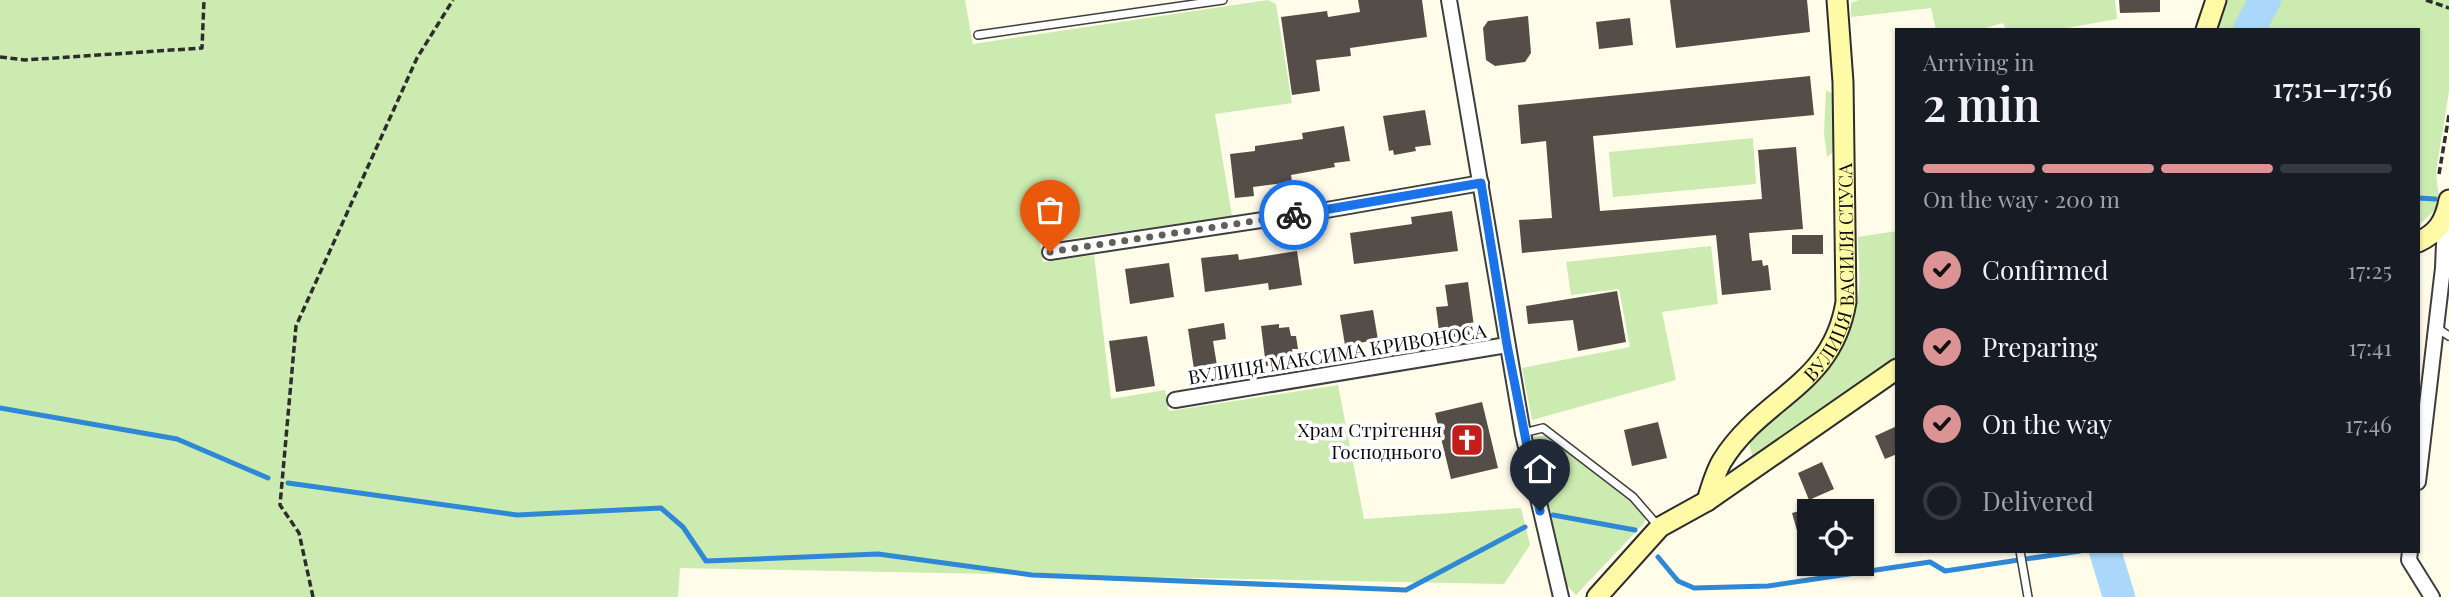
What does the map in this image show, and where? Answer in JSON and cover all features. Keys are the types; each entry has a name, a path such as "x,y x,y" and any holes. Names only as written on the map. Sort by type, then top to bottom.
{"street":[{"path":"1449,0 1523,434 1560,597"},
{"name":"ВУЛИЦЯ ВАСИЛЯ СТУСА","path":"1707,501 1723,459 1747,431 1817,369 1836,341 1843,320 1846,302 1843,95 1837,0"},
{"path":"2207,28 2216,0"},
{"path":"1050,252 1481,183"},
{"path":"2420,241 2436,231 2447,210"},
{"path":"2420,465 2436,327 2446,269 2447,210"},
{"name":"ВУЛИЦЯ МАКСИМА КРИВОНОСА","path":"1174,400 1507,345"},
{"path":"1597,597 1660,527 1707,501 1895,370"},
{"path":"2410,553 2409,560 2432,597"}],"lane":[{"path":"978,35 1223,0"},
{"path":"2436,327 2449,336"},
{"path":"1523,434 1543,428 1633,497 1660,527"},
{"path":"2020,553 2028,597"}],"path":[{"path":"0,57 25,60 202,48 204,0"},
{"path":"313,597 299,533 280,505 296,326 417,58 453,0"},
{"path":"2426,0 2449,8"},
{"path":"2439,174 2449,115"}],"green space":[{"path":"0,0 965,0 973,44 1268,0 1276,4 1292,103 1215,114 1232,216 1040,243 1043,262 1094,255 1111,399 1165,390 1169,411 1338,385 1364,519 1521,508 1530,545 1504,584 680,568 678,597 0,597"},
{"path":"1859,0 2115,0 2117,19 2066,28 2005,28 2003,23 1985,28 1936,28 1931,8 1851,17 1851,3"},
{"path":"2226,0 2449,0 2449,91 2436,172 2439,201 2435,210 2420,224 2420,28 2215,28"},
{"path":"1826,90 1834,95 1833,152 1827,157 1824,132"},
{"path":"1753,138 1756,184 1613,197 1609,152"},
{"path":"1895,231 1895,359 1755,457 1749,443 1817,378 1844,341 1853,320 1858,297 1858,237"},
{"path":"1711,246 1718,304 1662,312 1676,380 1532,420 1522,368 1630,347 1619,289 1571,295 1566,262"},
{"path":"1545,436 1631,499 1646,517 1644,523 1576,595 1565,583 1531,437"}],"building":[{"path":"1358,0 1422,0 1427,37 1350,48 1351,56 1316,60 1320,91 1292,95 1281,17 1327,11 1328,17 1360,12"},
{"path":"1670,0 1807,0 1810,32 1676,48"},
{"path":"2119,0 2160,0 2160,12 2120,13"},
{"path":"1528,16 1531,53 1525,62 1495,66 1486,60 1483,28 1488,21"},
{"path":"1630,18 1633,45 1599,49 1596,22"},
{"path":"1810,76 1814,115 1593,136 1600,211 1762,199 1758,150 1796,147 1803,229 1749,233 1752,261 1762,260 1763,266 1768,265 1771,290 1722,295 1716,235 1522,253 1519,220 1552,218 1546,141 1521,144 1518,105"},
{"path":"1425,110 1431,145 1415,147 1416,151 1394,155 1393,150 1389,151 1383,116"},
{"path":"1344,126 1350,161 1334,163 1335,167 1291,175 1292,182 1253,187 1254,196 1235,198 1230,154 1255,151 1255,146 1303,139 1302,133"},
{"path":"1452,211 1458,251 1354,264 1350,233 1412,224 1411,217"},
{"path":"1792,235 1823,235 1823,254 1792,254"},
{"path":"1297,251 1302,285 1269,290 1268,283 1205,292 1201,258 1238,254 1239,260"},
{"path":"1169,263 1174,297 1130,304 1125,269"},
{"path":"1468,282 1475,334 1440,339 1436,307 1448,306 1445,285"},
{"path":"1617,291 1626,342 1578,351 1573,320 1528,324 1526,306"},
{"path":"1373,310 1378,340 1345,345 1340,315"},
{"path":"1224,323 1226,339 1213,341 1218,372 1195,376 1188,329"},
{"path":"1279,324 1279,328 1289,327 1291,336 1296,336 1298,349 1292,349 1294,362 1266,366 1261,326"},
{"path":"1147,336 1155,386 1116,392 1109,341"},
{"name":"Храм Стрітення Господнього","path":"1482,402 1498,468 1451,479 1435,413"},
{"path":"1658,422 1667,458 1632,466 1624,430"},
{"path":"1895,427 1895,455 1885,459 1875,436"},
{"path":"1822,462 1834,489 1809,499 1798,473"},
{"path":"1797,512 1797,531 1792,513"}],"waterway":[{"path":"2250,28 2265,0"},
{"path":"2420,198 2435,199"},
{"path":"0,408 177,439 268,478"},
{"path":"288,483 517,515 661,508 683,527 706,561 878,554 1032,575 1406,590 1525,527"},
{"path":"1553,515 1635,530"},
{"path":"1658,557 1678,581 1694,588 1768,586 1930,562 1945,571 2066,553"},
{"path":"2106,553 2119,597"}],"way so far":[{"path":"1050,252 1294,215"}],"place":[{"name":"Храм Стрітення Господнього","path":"1467,440"}],"route":[{"path":"1294,215 1481,183 1523,434 1540,511"}]}
